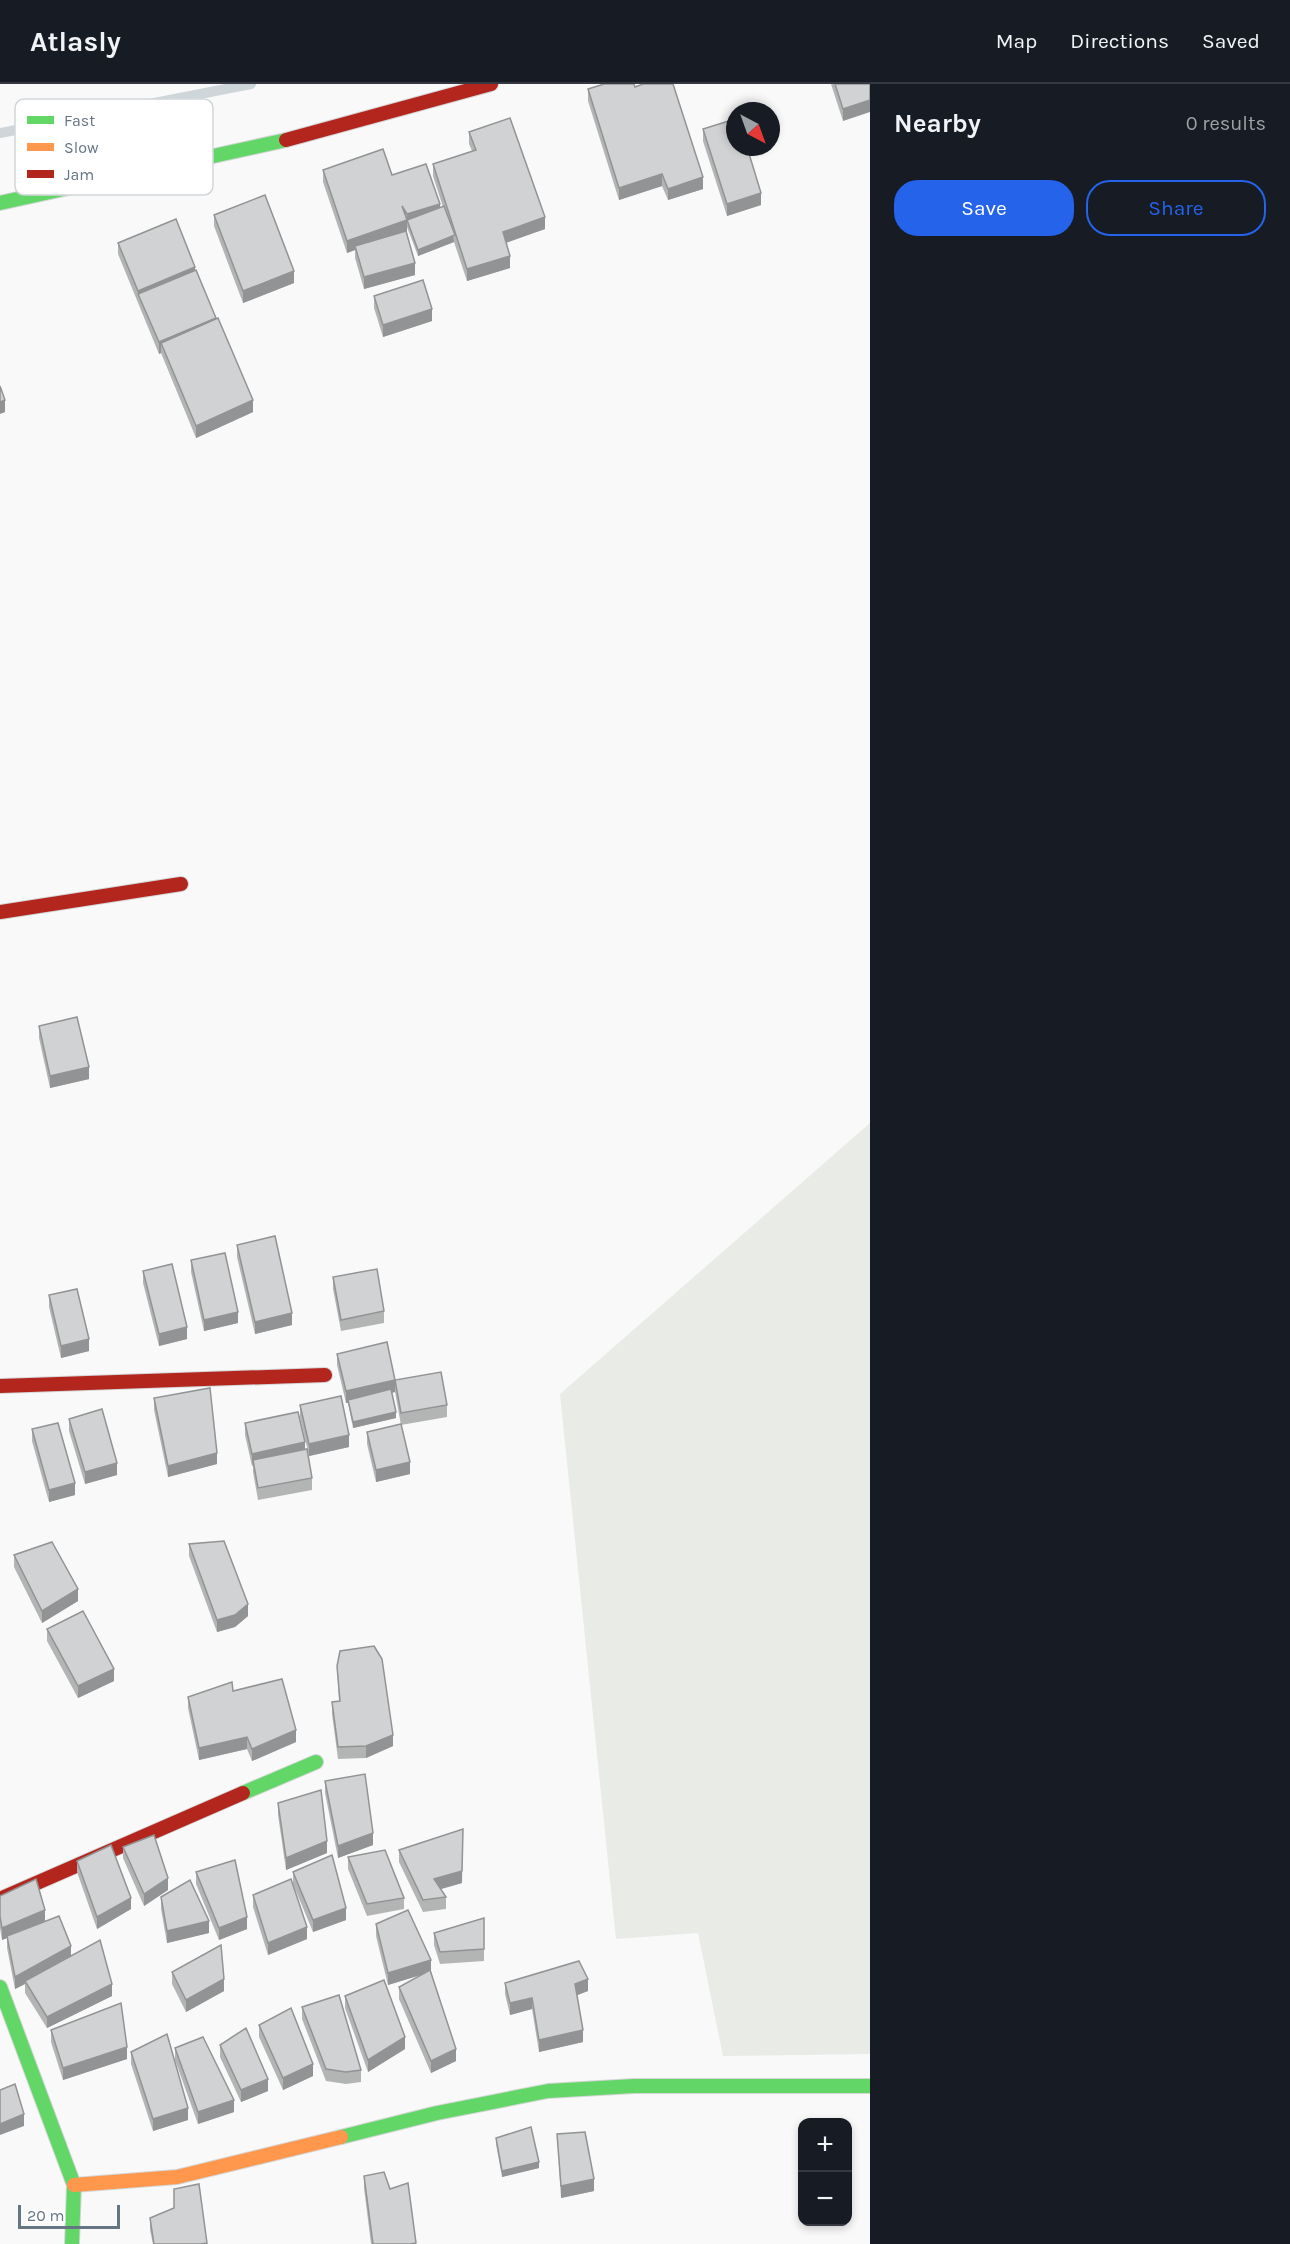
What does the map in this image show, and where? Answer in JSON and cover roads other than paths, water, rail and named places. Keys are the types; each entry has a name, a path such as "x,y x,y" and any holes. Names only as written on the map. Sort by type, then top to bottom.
{"street":[{"path":"213,157 399,112 491,84"},
{"path":"0,202 34,195"},
{"path":"0,912 181,884"},
{"path":"0,1386 324,1375"},
{"path":"0,1899 316,1762"},
{"path":"0,1987 74,2185 72,2244"},
{"path":"74,2185 177,2177 437,2113 548,2091 634,2086 870,2086"}],"waterway":[{"path":"174,99 251,84"},
{"path":"0,133 15,130"}]}
